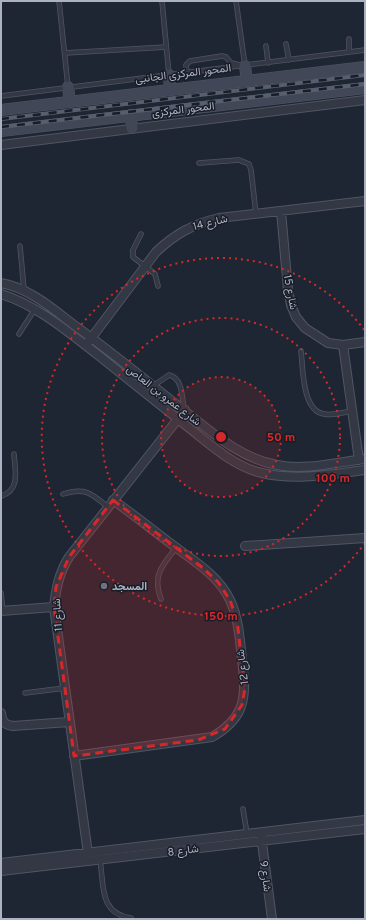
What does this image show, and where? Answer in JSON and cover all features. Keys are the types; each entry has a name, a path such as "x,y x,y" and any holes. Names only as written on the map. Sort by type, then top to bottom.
{"main road":[{"path":"245,66 247,81"},
{"name":"المحور المركزى","path":"1,110 365,67"},
{"path":"169,75 170,90"},
{"path":"68,88 70,102"},
{"name":"المحور المركزى","path":"1,131 365,88"},
{"path":"131,115 132,128"}],"street":[{"path":"1,145 365,100"},
{"name":"شارع 14","path":"85,346 145,267 169,239 184,230 201,222 219,218 365,201"},
{"name":"شارع 15","path":"282,211 291,305 305,328 328,343 343,345 365,342"},
{"name":"شارع عمرو بن العاص","path":"1,283 24,290 92,337 153,386 248,457 264,463 296,466 362,459"},
{"name":"شارع عمرو بن العاص","path":"1,294 16,298 35,309 227,456 243,466 260,473 296,477 365,470"},
{"path":"343,345 352,411 362,459"},
{"name":"شارع 11","path":"88,857 54,607 56,587 63,566 185,410"},
{"name":"شارع 12","path":"74,756 212,737 225,729 235,718 242,705 245,688 237,620 230,600 218,582 176,548 111,503"},
{"path":"245,546 365,538"},
{"path":"2,611 54,607"},
{"path":"1,713 2,721 6,725 13,726 70,722"},
{"name":"شارع 8","path":"1,863 88,857 100,859 365,820"},
{"name":"شارع 8","path":"1,872 88,857 247,834 261,836 365,829"},
{"name":"شارع 9","path":"261,836 272,919"}],"lane":[{"path":"59,1 68,88"},
{"path":"162,1 169,75"},
{"path":"187,73 186,65 190,61 222,56 226,57 231,63 245,66 236,1"},
{"path":"349,39 350,52"},
{"path":"286,44 289,60"},
{"path":"266,46 268,63"},
{"path":"65,53 166,47"},
{"name":"المحور المركزى الجانبى","path":"1,96 365,50"},
{"path":"199,163 242,160 249,164 252,170 256,214"},
{"path":"141,234 132,253 133,257 155,274 158,286"},
{"path":"20,246 24,290"},
{"path":"19,334 35,309"},
{"path":"301,350 307,399 317,412 325,414 352,411"},
{"path":"153,386 169,375 173,376 180,384 185,410"},
{"path":"1,496 9,493 16,482 14,454"},
{"path":"63,494 72,491 91,493 111,503"},
{"path":"161,599 157,589 157,578 161,567 176,548"},
{"path":"1,593 2,611"},
{"path":"25,693 65,688"},
{"path":"243,809 247,834"},
{"path":"100,859 106,905 112,912 121,917 131,918"}],"highlighted area":[{"path":"113,500 203,568 218,582 230,600 237,620 245,688 242,705 225,729 198,740 74,756 54,607 56,587 69,557"}],"railway":[{"path":"1,119 365,75"},
{"path":"1,127 365,84"}],"place":[{"name":"المسجد","path":"104,586"}]}
